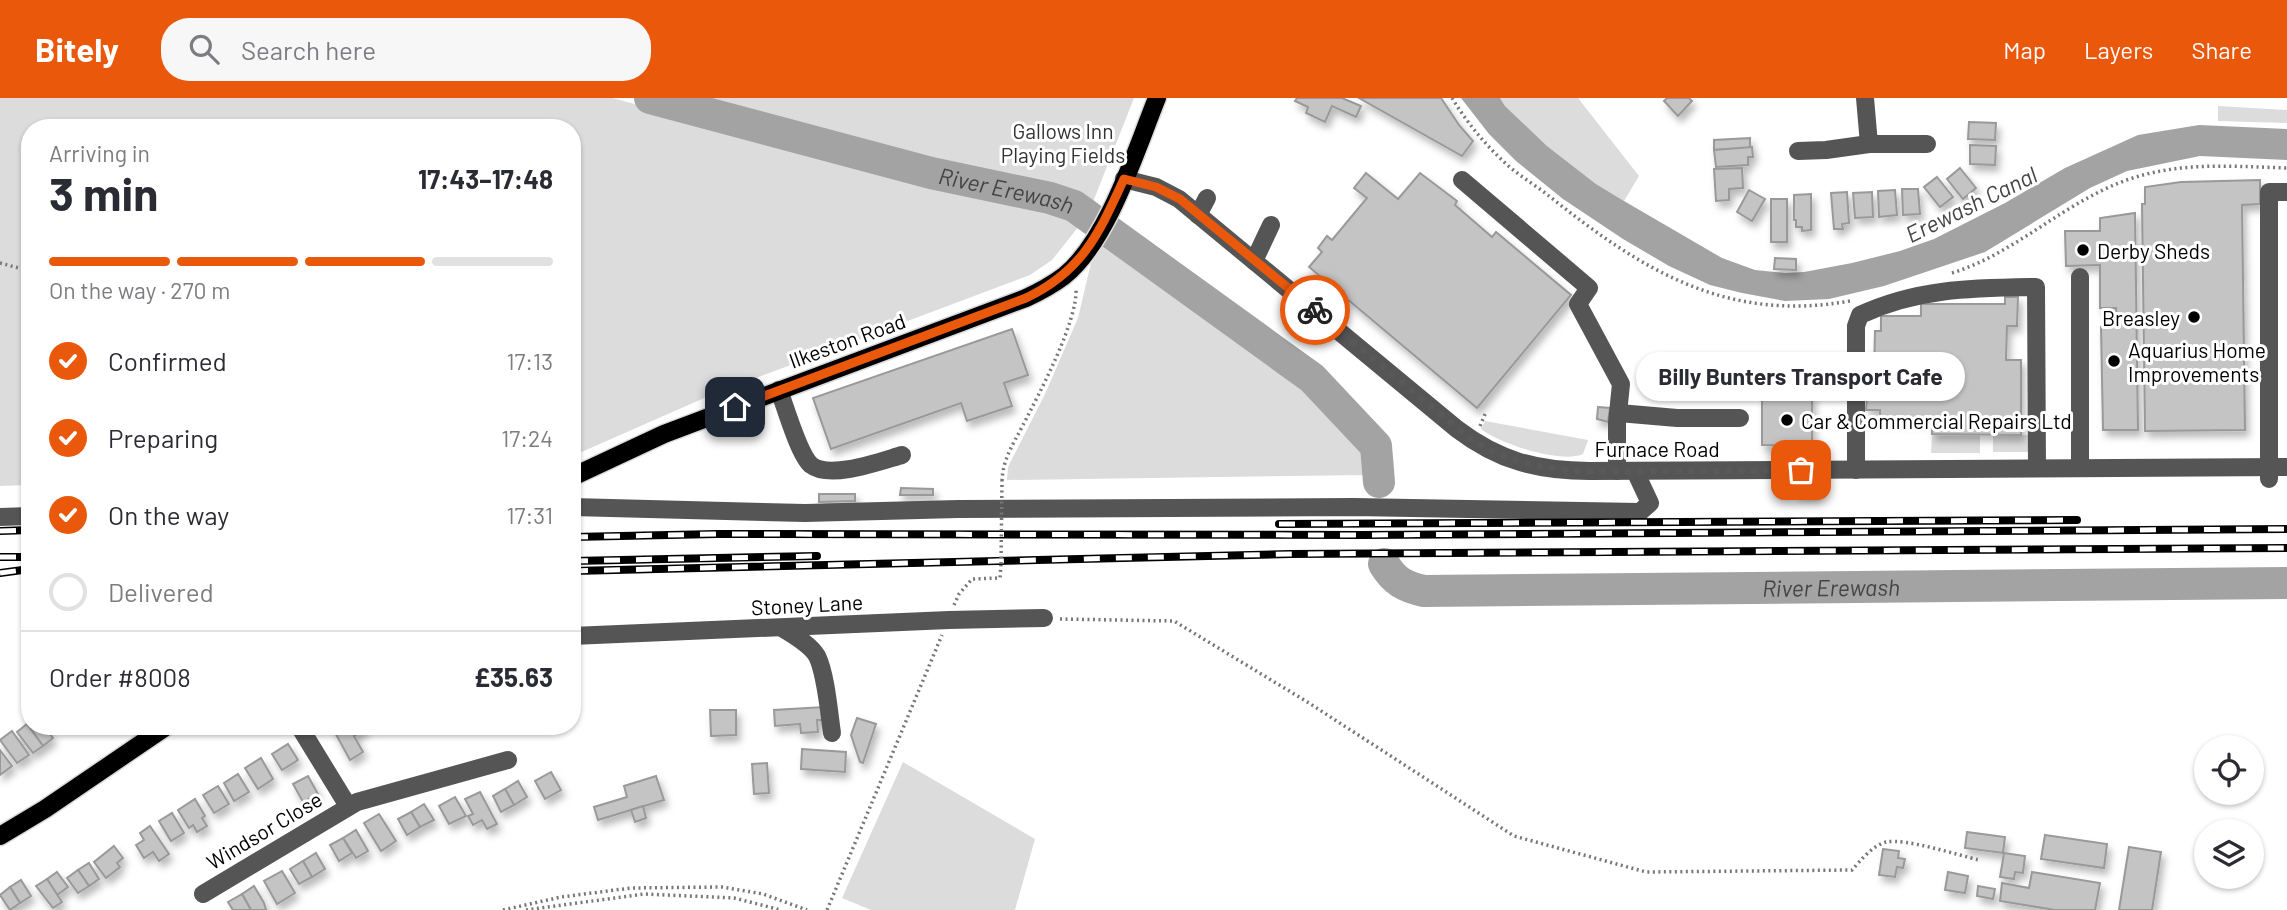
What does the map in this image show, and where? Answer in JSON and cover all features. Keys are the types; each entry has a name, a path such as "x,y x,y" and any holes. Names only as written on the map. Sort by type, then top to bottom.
{"main road":[{"name":"Ilkeston Road","path":"581,473 654,439 1026,298 1050,286 1071,270 1094,239 1124,179 1157,98"},
{"path":"0,836 45,809 154,735"}],"street":[{"path":"1865,98 1869,144"},
{"path":"1798,152 1818,159 1869,144 1906,153 1927,144"},
{"name":"Furnace Road","path":"1124,179 1171,193 1448,422 1487,450 1516,462 1548,469 1626,471 2037,468 2275,471"},
{"path":"581,507 805,513 958,509 1326,507 1640,512 1650,503 1626,471 1619,413 1621,384 1578,304 1589,288 1462,180"},
{"path":"2275,471 2269,192 2287,192"},
{"path":"1198,215 1207,198"},
{"path":"1254,261 1271,225"},
{"path":"2080,277 2080,468"},
{"path":"1856,470 1856,326 1860,315 1877,307 1929,293 1962,288 2036,287 2037,468"},
{"path":"779,390 797,441 808,463 816,468 855,468 902,455"},
{"path":"1619,413 1677,418 1740,418"},
{"path":"0,517 21,516"},
{"name":"Stoney Lane","path":"581,636 1044,618"},
{"path":"782,628 801,640 817,655 832,733"},
{"name":"Windsor Close","path":"305,735 348,806"},
{"name":"Windsor Close","path":"203,894 348,806 366,798 508,760"}],"path":[{"path":"1452,98 1466,121 1503,161 1597,234 1665,276 1695,289 1743,302 1807,306 1858,299"},
{"path":"1948,274 1985,259 2102,190 2158,171 2198,165 2287,168"},
{"path":"0,263 21,269"},
{"path":"827,910 959,594 972,579 1000,578 1003,464 1040,391 1076,308 1076,286 1071,270"},
{"path":"1478,431 1486,412"},
{"path":"1044,618 1174,621 1309,703 1514,836 1646,872 1852,870 1868,852 1886,842 1909,844 1979,860"},
{"path":"503,910 561,897 631,888 722,887 763,894 807,910"},
{"path":"526,910 643,894 734,898 781,910"}],"green space":[{"path":"0,98 612,98 937,184 1043,208 1068,217 1079,226 1052,260 1030,275 711,395 581,452 581,119 21,119 21,485 0,486"},
{"name":"Gallows Inn Playing Fields","path":"686,98 1134,98 1093,202 1060,187 941,164"},
{"path":"1500,98 1578,98 1639,176 1624,201 1596,184 1547,146"},
{"path":"2218,106 2287,110 2287,123 2218,121"},
{"path":"1101,244 1236,334 1363,439 1369,452 1369,475 1007,480 1008,467 1045,394 1078,318 1091,263"},
{"path":"1485,421 1588,440 1583,454 1546,454 1490,435 1481,429"},
{"path":"1932,434 1980,435 1980,453 1931,453"},
{"path":"1993,435 2030,435 2030,452 1993,452"},
{"path":"903,762 1035,839 1015,910 871,910 842,898"}],"shaded area":[{"path":"1461,98 1500,98 1547,146 1596,184 1722,258 1755,270 1785,273 1852,263 1934,239 2005,203 2065,168 2138,135 2199,125 2287,129 2287,160 2200,156 2127,171 2090,188 1985,252 1884,286 1829,299 1785,301 1710,285 1669,266 1623,239 1563,199 1516,161 1489,134"}],"building":[{"path":"1297,98 1342,98 1361,106 1356,117 1332,106 1325,122 1306,113 1308,107 1295,101"},
{"path":"1359,98 1441,98 1473,141 1462,156"},
{"path":"1667,98 1689,98 1692,101 1678,116 1664,101"},
{"path":"1969,122 1996,123 1995,140 1968,139"},
{"path":"1750,138 1750,148 1714,150 1714,140"},
{"path":"1970,145 1996,146 1995,165 1970,164"},
{"path":"1752,147 1753,157 1748,157 1748,165 1716,167 1714,150"},
{"path":"1742,168 1743,188 1729,189 1729,200 1716,201 1714,169"},
{"path":"1960,168 1976,188 1963,199 1947,179"},
{"path":"1366,173 1398,199 1420,173 1457,201 1455,205 1492,237 1496,232 1571,295 1477,408 1309,267 1322,252 1318,248 1327,236 1332,240 1367,198 1354,188"},
{"path":"1937,177 1953,197 1940,207 1924,187"},
{"name":"Breasley","path":"2260,180 2260,204 2242,205 2245,430 2145,431 2142,204 2145,204 2145,187 2181,182"},
{"path":"1902,189 1918,189 1920,214 1903,215"},
{"path":"1749,190 1765,199 1752,221 1737,212"},
{"path":"1895,190 1897,215 1879,217 1878,191"},
{"path":"1847,192 1849,223 1842,224 1843,229 1834,229 1831,193"},
{"path":"1872,192 1873,217 1855,218 1853,193"},
{"path":"1811,194 1811,230 1802,231 1802,227 1796,227 1794,220 1794,195"},
{"path":"1771,199 1787,199 1787,242 1771,242"},
{"path":"2135,213 2138,430 2103,430 2101,327 2117,327 2116,308 2100,308 2100,265 2066,266 2065,231 2100,231 2100,218"},
{"path":"1775,258 1796,259 1796,270 1774,269"},
{"path":"2005,297 2018,297 2017,326 2007,326 2006,360 2021,360 2021,435 1932,434 1932,420 1880,419 1880,410 1866,410 1867,397 1880,398 1880,375 1874,375 1875,331 1881,331 1881,316 1921,316 1921,304 2005,304"},
{"path":"1012,329 1028,375 1004,383 1012,406 967,421 961,403 831,449 813,398"},
{"name":"Car & Commercial Repairs Ltd","path":"1762,390 1775,390 1775,394 1812,394 1812,446 1762,445"},
{"path":"1598,407 1610,408 1608,422 1597,419"},
{"path":"1797,483 1817,483 1816,493 1797,493"},
{"path":"901,488 933,489 933,495 900,495"},
{"path":"819,494 855,494 855,501 819,502"},
{"path":"824,707 825,720 817,720 818,732 801,733 800,724 775,726 774,710"},
{"path":"710,710 736,710 736,735 711,736"},
{"path":"857,718 876,724 863,763 860,762 851,735"},
{"path":"21,729 21,735 35,735 43,746 33,753 17,732"},
{"path":"12,731 29,755 17,763 0,740"},
{"path":"35,735 51,735 53,738 43,746"},
{"path":"336,735 356,735 363,752 350,760"},
{"path":"288,744 298,760 282,770 272,754"},
{"path":"802,749 846,752 845,772 801,769"},
{"path":"0,750 12,766 0,775"},
{"path":"261,758 273,779 258,789 245,768"},
{"path":"767,763 769,793 754,794 752,764"},
{"path":"551,772 561,790 545,799 535,781"},
{"path":"238,774 249,792 234,801 224,783"},
{"path":"308,776 318,794 303,802 293,784"},
{"path":"656,776 664,800 598,820 594,807 627,797 624,786"},
{"path":"518,781 527,797 514,805 505,789"},
{"path":"218,786 229,804 214,813 203,795"},
{"path":"505,789 514,805 501,812 493,796"},
{"path":"480,792 497,824 487,829 482,820 473,825 468,816 473,814 465,799"},
{"path":"455,797 466,816 449,824 439,806"},
{"path":"195,799 205,816 202,818 207,826 197,832 193,825 189,828 178,810"},
{"path":"424,804 434,820 420,827 411,812"},
{"path":"643,806 646,818 635,822 631,810"},
{"path":"411,812 420,827 407,835 398,819"},
{"path":"172,813 184,833 171,841 159,821"},
{"path":"379,814 396,841 381,851 364,823"},
{"path":"150,826 169,854 159,861 153,852 144,858 136,845 144,840 140,833"},
{"path":"356,830 368,851 356,858 343,838"},
{"path":"1967,832 2005,837 2003,853 1965,848"},
{"path":"2045,835 2107,844 2104,868 2041,859"},
{"path":"343,838 352,853 339,861 330,845"},
{"path":"114,846 123,858 117,863 120,867 106,878 94,862"},
{"path":"2129,847 2161,852 2152,910 2119,910"},
{"path":"1883,849 1899,851 1898,858 1905,859 1903,868 1897,867 1895,877 1879,875"},
{"path":"316,853 325,869 312,877 303,861"},
{"path":"2004,853 2025,856 2023,873 2015,872 2014,879 2000,877"},
{"path":"303,861 312,877 299,884 290,869"},
{"path":"89,863 99,879 89,886 78,870"},
{"path":"78,870 89,886 78,893 67,878"},
{"path":"282,871 295,893 277,904 264,881"},
{"path":"57,872 68,887 57,895 47,879"},
{"path":"1948,872 1968,876 1965,893 1945,890"},
{"path":"2032,872 2100,883 2095,910 2055,910 2000,901 2002,883 2029,888"},
{"path":"47,879 62,902 53,908 36,886"},
{"path":"21,880 31,896 20,903 10,887"},
{"path":"254,886 266,910 251,910 242,894"},
{"path":"1978,886 1995,889 1993,899 1977,896"},
{"path":"10,887 20,903 10,910 0,895"},
{"path":"242,894 251,910 233,910 228,902"}],"waterway":[{"name":"River Erewash","path":"650,98 931,173 1050,198 1074,206 1312,378 1376,446 1379,482"},
{"name":"River Erewash","path":"1384,564 1401,582 1424,591 2287,583"}],"railway":[{"path":"1279,524 2077,520"},
{"path":"581,537 717,534 1361,535 2287,529"},
{"path":"0,531 21,530"},
{"path":"581,571 1290,554 2287,548"},
{"path":"581,561 817,556"},
{"path":"0,557 21,557"},
{"path":"0,573 21,570"}],"way so far":[{"path":"1315,310 1472,440 1497,455 1516,462 1569,471 1801,470"}],"place":[{"name":"Derby Sheds","path":"2083,250"},
{"name":"Breasley","path":"2194,317"},
{"name":"Aquarius Home Improvements","path":"2114,361"},
{"name":"Car & Commercial Repairs Ltd","path":"1787,420"},
{"name":"Billy Bunters Transport Cafe","path":"1801,470"}],"route":[{"path":"735,407 1026,298 1050,286 1071,270 1082,257 1109,212 1124,179 1156,187 1180,199 1315,310"}],"water label":[{"name":"Erewash Canal","path":"1971,204"}]}
